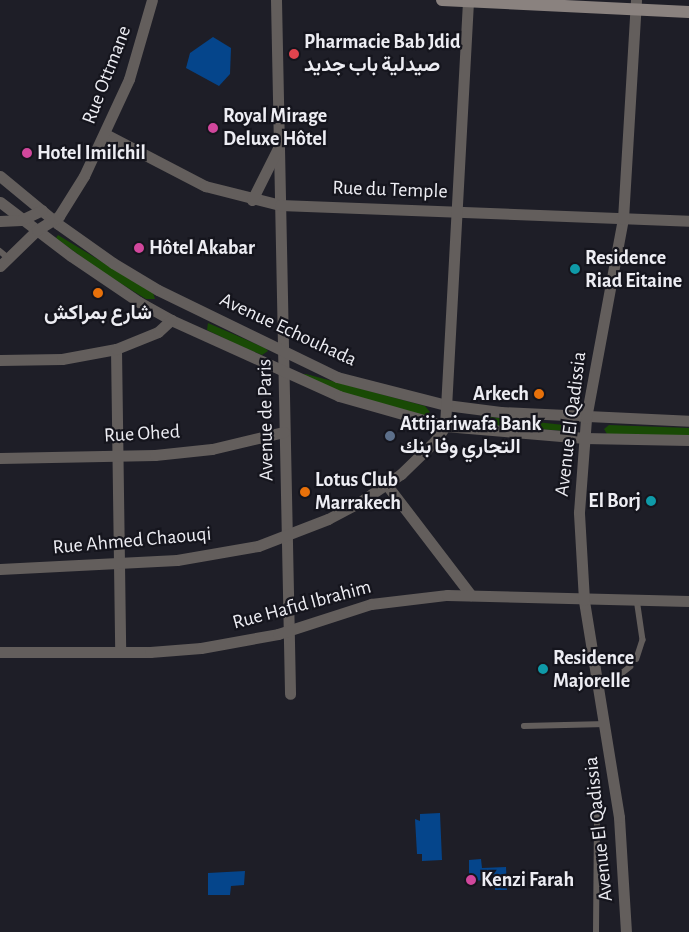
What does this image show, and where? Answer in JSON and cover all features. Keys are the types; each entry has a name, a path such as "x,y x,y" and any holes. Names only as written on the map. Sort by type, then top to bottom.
{"main road":[{"path":"442,0 635,5 689,12"}],"street":[{"name":"Rue Ottmane","path":"2,258 37,230 54,220 84,176 105,134 140,50 152,0"},
{"name":"Avenue de Paris","path":"276,0 285,370 284,432 291,630 290,694"},
{"path":"445,426 468,1"},
{"name":"Avenue El Qadissia","path":"626,932 619,817 606,724 584,600 579,512 586,418 623,219 635,5"},
{"name":"Rue du Temple","path":"105,134 205,186 252,200 280,205 689,221"},
{"name":"Avenue de Paris","path":"252,200 279,146"},
{"name":"Avenue Echouhada","path":"0,176 54,220 113,263 158,290 337,377 446,405 586,418 689,421"},
{"name":"Avenue Echouhada","path":"0,202 101,277 171,320 339,396 445,426 584,438 689,440"},
{"path":"0,221 22,220 42,210"},
{"path":"0,360 62,359 116,350 158,332 171,320"},
{"path":"116,350 120,652"},
{"name":"Rue Ahmed Chaouqi","path":"0,569 177,560 258,546 347,509 386,484 422,455 445,426"},
{"name":"Rue Ohed","path":"0,458 118,455 212,449 284,432"},
{"path":"386,484 471,595"},
{"name":"Rue Hafid Ibrahim","path":"0,652 120,652 201,648 291,630 371,604 471,595 584,600 637,599 689,601"}],"lane":[{"path":"637,599 643,640 637,659"},
{"path":"599,684 612,681 630,667"},
{"path":"524,726 606,724"},
{"path":"596,932 597,805"}],"green space":[{"path":"58,235 153,293 155,299 146,299 99,270 56,238"},
{"path":"208,323 268,351 262,355 238,345 207,330"},
{"path":"306,374 425,406 430,412 424,416 346,395 301,375"},
{"path":"481,416 568,427 567,431 478,425"},
{"path":"609,425 689,428 689,437 607,434 604,429"}],"water":[{"path":"213,37 231,48 230,74 219,86 186,68 190,53"},
{"path":"440,813 442,860 422,861 422,854 417,854 415,819 420,821 420,814"},
{"path":"481,859 482,868 506,867 507,890 495,890 495,875 487,876 487,880 469,881 469,860"},
{"path":"245,871 244,885 231,886 230,895 208,895 208,873"}],"place":[{"name":"Pharmacie Bab Jdid صيدلية باب جديد","path":"294,54"},
{"name":"Royal Mirage Deluxe Hôtel","path":"213,128"},
{"name":"Hotel Imilchil","path":"27,153"},
{"name":"Hôtel Akabar","path":"139,248"},
{"name":"Residence Riad Eitaine","path":"575,269"},
{"name":"شارع بمراكش","path":"98,293"},
{"name":"Arkech","path":"539,394"},
{"name":"Attijariwafa Bank التجاري وفا بنك","path":"390,436"},
{"name":"Lotus Club Marrakech","path":"305,492"},
{"name":"El Borj","path":"651,501"},
{"name":"Residence Majorelle","path":"543,669"},
{"name":"Kenzi Farah","path":"471,880"}]}
